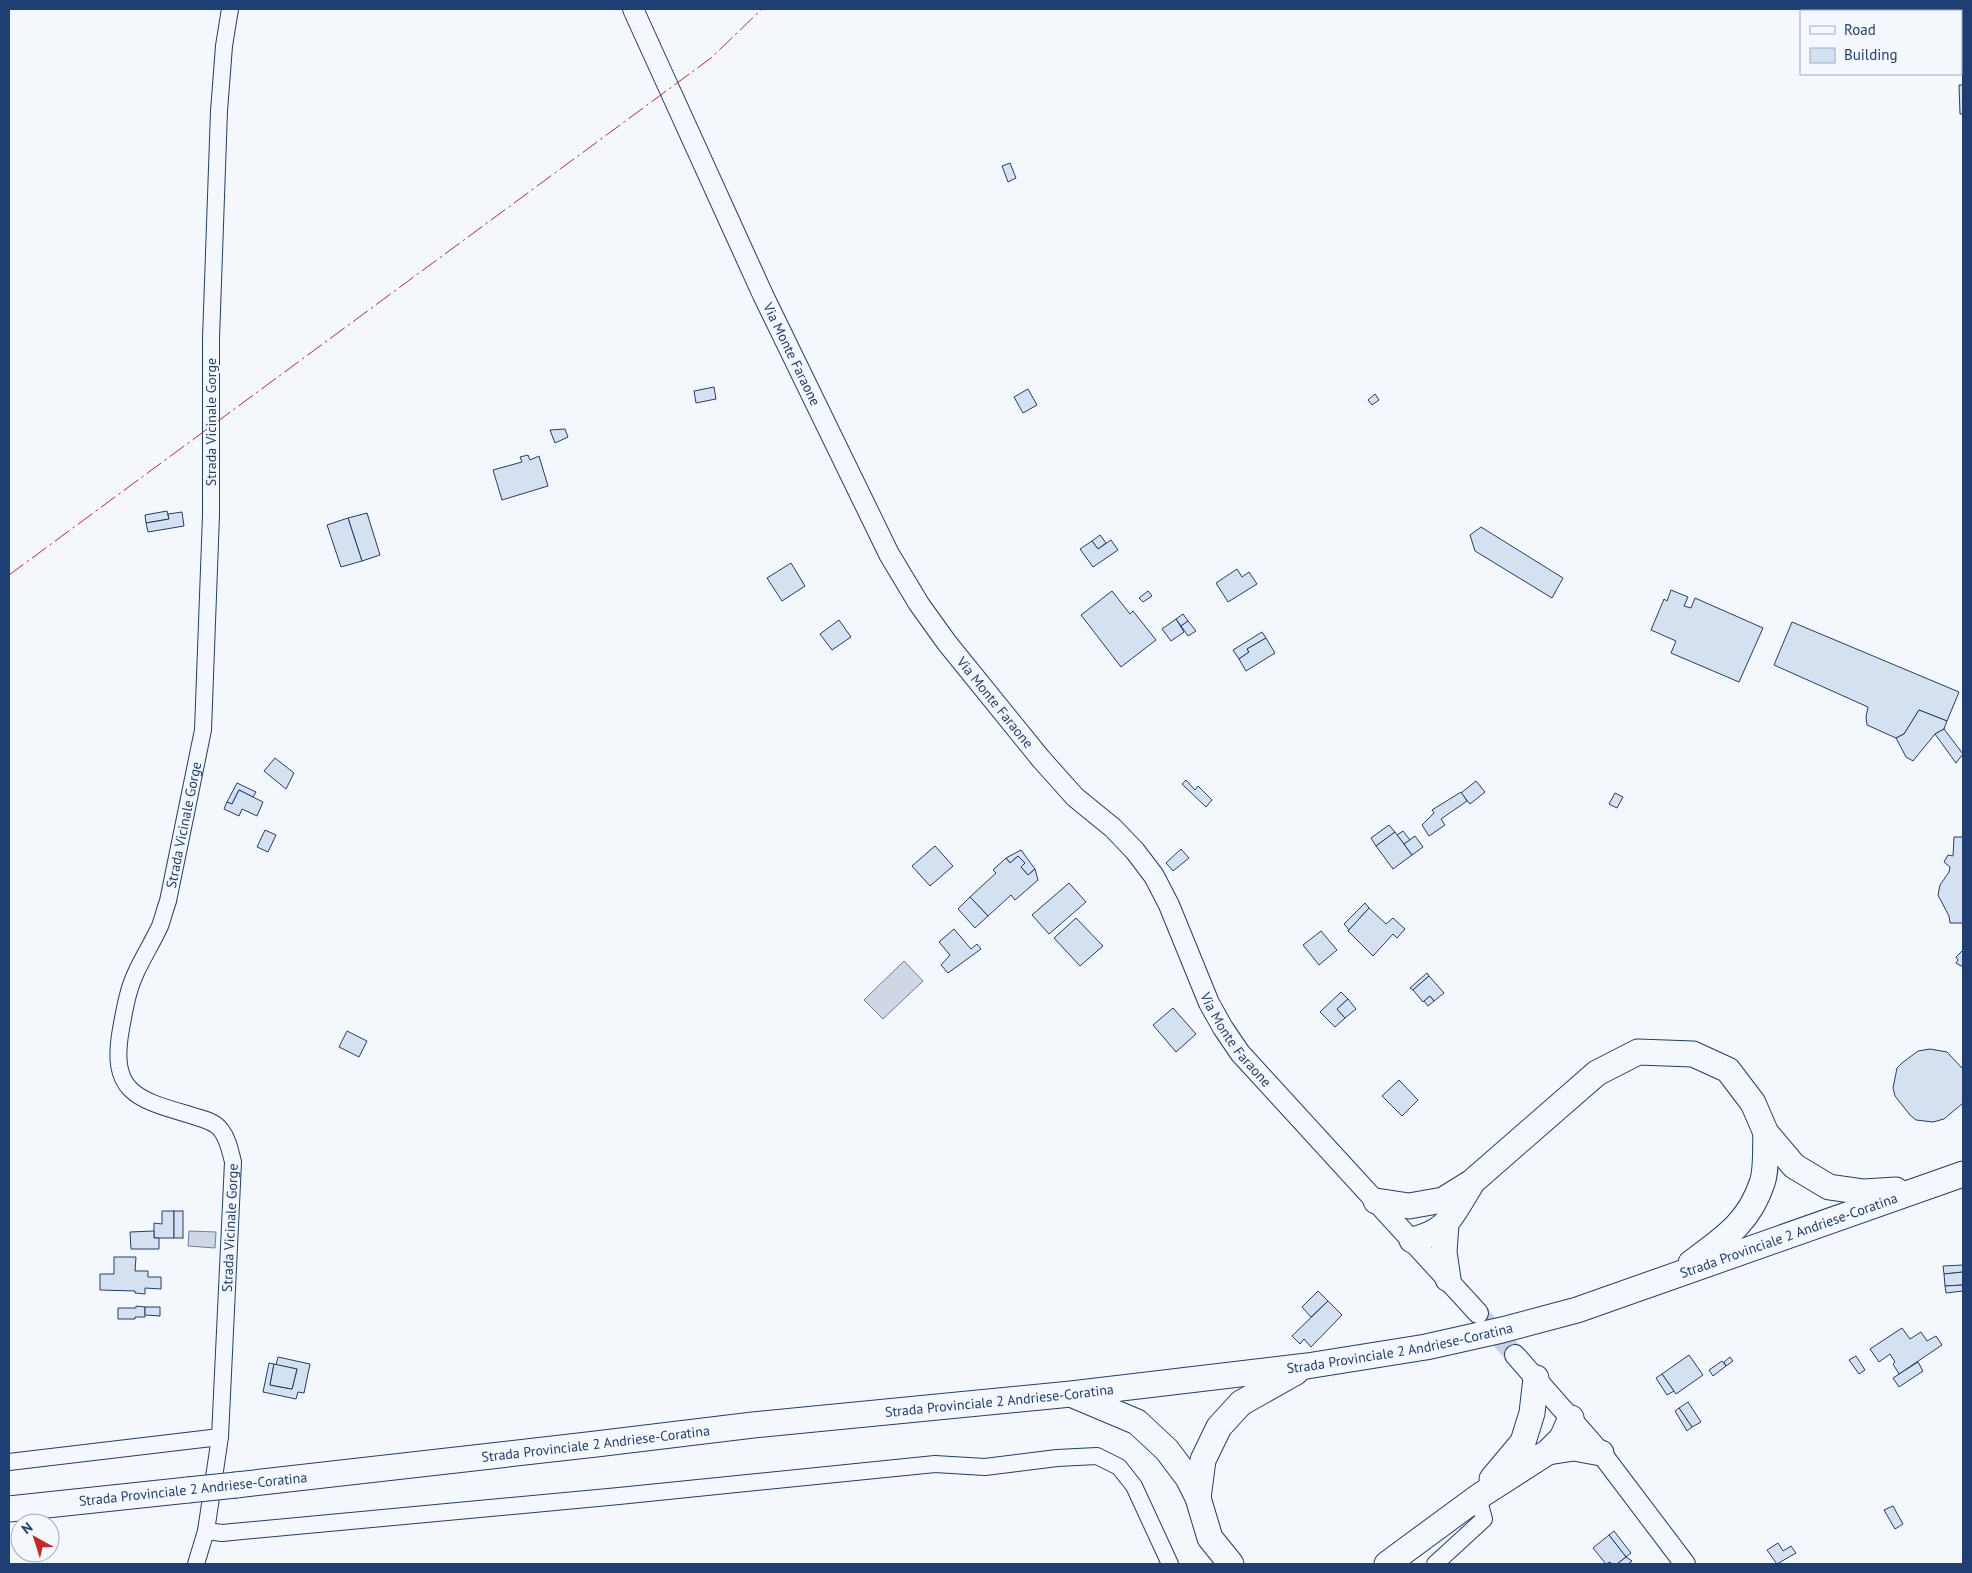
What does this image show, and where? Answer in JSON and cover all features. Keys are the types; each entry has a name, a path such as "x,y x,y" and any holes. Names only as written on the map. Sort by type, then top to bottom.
{"main road":[{"path":"1412,1240 1420,1220 1443,1200 1472,1182 1597,1073 1638,1052 1693,1054 1728,1070 1753,1103 1766,1133 1794,1166 1829,1187 1864,1192 1928,1187"},
{"path":"1674,1277 1736,1229 1747,1215 1763,1182 1766,1133"},
{"name":"Strada Provinciale 2 Andriese-Coratina","path":"11,1510 587,1446 745,1426 1071,1394 1307,1366 1426,1347 1502,1330 1577,1310 1963,1174"},
{"path":"1412,1240 1430,1236 1446,1224 1472,1182"},
{"path":"1376,1201 1409,1206 1443,1200"},
{"path":"1446,1224 1444,1252 1448,1279"},
{"path":"1198,1498 1203,1460 1219,1427 1241,1403 1307,1366"},
{"path":"1523,1442 1532,1413 1536,1378"},
{"path":"1071,1394 1137,1422 1167,1450 1188,1478 1198,1498 1210,1538 1231,1564"},
{"path":"1478,1497 1523,1442 1548,1425 1571,1418"},
{"path":"1387,1564 1478,1497 1548,1452 1562,1438 1571,1418"},
{"path":"1548,1452 1574,1448 1601,1453"}],"street":[{"name":"Strada Vicinale Gorge","path":"196,1564 206,1531 220,1437 232,1162 228,1141 220,1128 209,1121 160,1106 136,1094 123,1080 118,1065 118,1046 128,995 138,965 160,926 168,901 203,730 211,515 212,310 219,111 224,46 230,9"},
{"name":"Via Monte Faraone","path":"633,9 763,295 889,554 919,604 947,643 1041,759 1075,797 1113,828 1135,851 1154,876 1169,905 1209,1003 1240,1053 1478,1313"},
{"path":"1515,1355 1601,1453 1686,1564"},
{"path":"9,1462 220,1437"},
{"path":"206,1531 222,1533 935,1464 985,1467 1057,1458 1097,1456 1119,1467 1134,1486 1170,1564"},
{"path":"1436,1564 1484,1519 1478,1497"}],"shaded area":[{"path":"904,961 923,981 883,1019 864,1000"},
{"path":"189,1231 216,1232 215,1248 188,1246"}],"building":[{"path":"1959,85 1963,85 1963,114 1960,114"},
{"path":"1010,163 1016,178 1008,182 1002,166"},
{"path":"714,387 716,399 696,403 694,391"},
{"path":"1028,389 1037,405 1023,413 1014,397"},
{"path":"1375,394 1379,400 1372,405 1368,400"},
{"path":"565,429 568,437 555,443 550,430"},
{"path":"528,455 530,460 539,456 548,486 502,500 493,470 522,462 520,457"},
{"path":"167,511 169,519 146,523 145,515"},
{"path":"182,512 184,526 148,532 146,523 169,519 168,514"},
{"path":"367,513 380,555 362,561 348,518"},
{"path":"348,518 362,561 341,567 327,525"},
{"path":"1481,527 1563,578 1552,598 1475,551 1470,535"},
{"path":"1100,535 1106,543 1098,549 1092,541"},
{"path":"1111,540 1118,550 1093,567 1080,549 1092,541 1098,549"},
{"path":"791,563 805,586 782,601 767,578"},
{"path":"1237,569 1242,577 1249,572 1257,584 1228,602 1216,583"},
{"path":"1671,590 1688,597 1684,606 1691,608 1695,598 1763,628 1739,682 1671,653 1676,641 1651,630 1664,599 1667,601"},
{"path":"1112,591 1130,614 1133,611 1156,640 1121,667 1081,615"},
{"path":"1148,591 1152,596 1143,602 1139,598"},
{"path":"1183,614 1188,621 1181,626 1176,619"},
{"path":"1176,619 1184,632 1171,641 1162,629"},
{"path":"839,620 851,637 832,650 820,634"},
{"path":"1188,621 1196,631 1188,636 1181,626"},
{"path":"1792,622 1959,692 1947,721 1919,710 1904,734 1896,738 1867,725 1868,707 1774,665"},
{"path":"1262,632 1266,638 1247,649 1249,652 1239,659 1233,650"},
{"path":"1266,638 1275,653 1246,671 1239,659 1249,652 1247,649"},
{"path":"1919,710 1947,721 1944,729 1935,734 1913,761 1906,757 1896,738 1904,734"},
{"path":"1944,729 1963,754 1956,763 1935,734"},
{"path":"275,758 294,773 286,789 264,771"},
{"path":"1186,780 1195,790 1198,786 1212,800 1206,807 1182,784"},
{"path":"1476,781 1485,792 1470,804 1461,793"},
{"path":"237,783 256,792 253,797 239,790 232,804 227,802"},
{"path":"239,790 263,802 257,816 242,809 239,816 224,809 227,802 232,804"},
{"path":"1461,792 1467,801 1441,819 1445,825 1429,836 1422,825 1434,813 1432,810"},
{"path":"1615,793 1623,797 1617,808 1609,804"},
{"path":"1389,825 1395,832 1376,846 1371,838"},
{"path":"265,830 276,835 268,852 257,847"},
{"path":"1403,831 1410,840 1404,844 1397,835"},
{"path":"1395,832 1412,855 1393,869 1376,846"},
{"path":"1415,836 1423,847 1412,855 1404,844"},
{"path":"1954,837 1963,837 1963,923 1950,923 1949,916 1938,895 1940,885 1949,872 1950,867 1944,862 1948,855 1953,856"},
{"path":"935,846 953,866 930,886 912,866"},
{"path":"1181,849 1189,858 1173,871 1166,863"},
{"path":"1021,850 1035,869 1028,875 1021,867 1025,863 1018,856 1010,863 1006,858"},
{"path":"1018,856 1025,863 1021,867 1028,875 1035,869 1038,880 1015,900 1011,895 988,916 970,897 996,873 993,870 1006,858 1010,863"},
{"path":"1069,883 1086,902 1049,934 1032,915"},
{"path":"970,897 988,916 975,928 958,909"},
{"path":"1365,903 1369,908 1349,930 1344,924"},
{"path":"1369,908 1386,924 1393,918 1405,929 1397,938 1393,934 1373,956 1348,931"},
{"path":"1076,918 1103,946 1080,966 1054,938"},
{"path":"954,929 971,949 977,944 981,949 948,973 941,965 950,955 939,942"},
{"path":"1321,931 1337,950 1319,965 1303,945"},
{"path":"1963,950 1963,967 1956,963 1958,960 1956,957"},
{"path":"1427,973 1429,976 1413,990 1410,988"},
{"path":"1429,976 1444,993 1434,1001 1430,996 1423,1002 1413,990"},
{"path":"1341,992 1348,999 1337,1009 1345,1018 1335,1027 1320,1012"},
{"path":"1430,996 1434,1001 1428,1006 1424,1001"},
{"path":"1348,999 1356,1009 1345,1018 1337,1009"},
{"path":"1173,1008 1196,1034 1176,1052 1153,1025"},
{"path":"347,1031 367,1041 359,1057 339,1047"},
{"path":"1930,1049 1947,1052 1963,1069 1963,1103 1944,1119 1933,1122 1916,1120 1910,1115 1895,1096 1893,1088 1897,1068 1918,1051"},
{"path":"1399,1080 1418,1100 1402,1116 1382,1096"},
{"path":"162,1211 174,1211 174,1238 154,1238 154,1223 162,1224"},
{"path":"174,1211 183,1211 183,1238 174,1238"},
{"path":"154,1231 154,1238 159,1238 159,1249 131,1249 130,1232"},
{"path":"114,1257 136,1257 135,1271 148,1271 148,1277 161,1277 161,1289 145,1288 145,1294 135,1293 135,1291 100,1290 100,1274 114,1274"},
{"path":"1963,1265 1963,1272 1944,1274 1943,1266"},
{"path":"1963,1272 1963,1285 1945,1286 1944,1274"},
{"path":"1963,1285 1963,1291 1946,1293 1945,1286"},
{"path":"1318,1291 1328,1301 1311,1317 1302,1307"},
{"path":"1328,1301 1342,1315 1311,1347 1304,1339 1300,1344 1292,1336"},
{"path":"136,1306 145,1307 145,1317 118,1319 118,1308 136,1308"},
{"path":"145,1307 160,1307 160,1316 145,1315"},
{"path":"1902,1328 1910,1339 1921,1332 1927,1341 1936,1336 1942,1345 1899,1374 1890,1354 1879,1362 1870,1349"},
{"path":"1689,1355 1703,1375 1676,1394 1662,1374"},
{"path":"1856,1356 1865,1370 1859,1374 1849,1360"},
{"path":"278,1357 310,1364 304,1393 298,1392 296,1399 263,1392 269,1363 274,1364 270,1385 292,1389 297,1369 276,1365"},
{"path":"1730,1357 1733,1361 1726,1366 1724,1362"},
{"path":"1722,1361 1726,1366 1713,1376 1709,1370"},
{"path":"1918,1362 1923,1371 1899,1387 1893,1378"},
{"path":"274,1364 297,1369 292,1389 270,1385"},
{"path":"1662,1374 1674,1391 1667,1395 1656,1378"},
{"path":"1688,1402 1701,1422 1692,1427 1679,1408"},
{"path":"1679,1408 1692,1427 1687,1431 1675,1411"},
{"path":"1893,1506 1903,1524 1895,1529 1884,1510"},
{"path":"1614,1531 1631,1553 1626,1557 1609,1535"},
{"path":"1609,1535 1626,1557 1617,1564 1610,1562 1606,1564 1593,1548"},
{"path":"1778,1543 1783,1551 1791,1546 1796,1553 1777,1564 1767,1550"},
{"path":"1626,1557 1632,1561 1628,1564 1617,1564"}],"tunnel":[{"path":"1478,1313 1515,1355"}],"power":[{"path":"9,575 711,58 762,9"}]}
